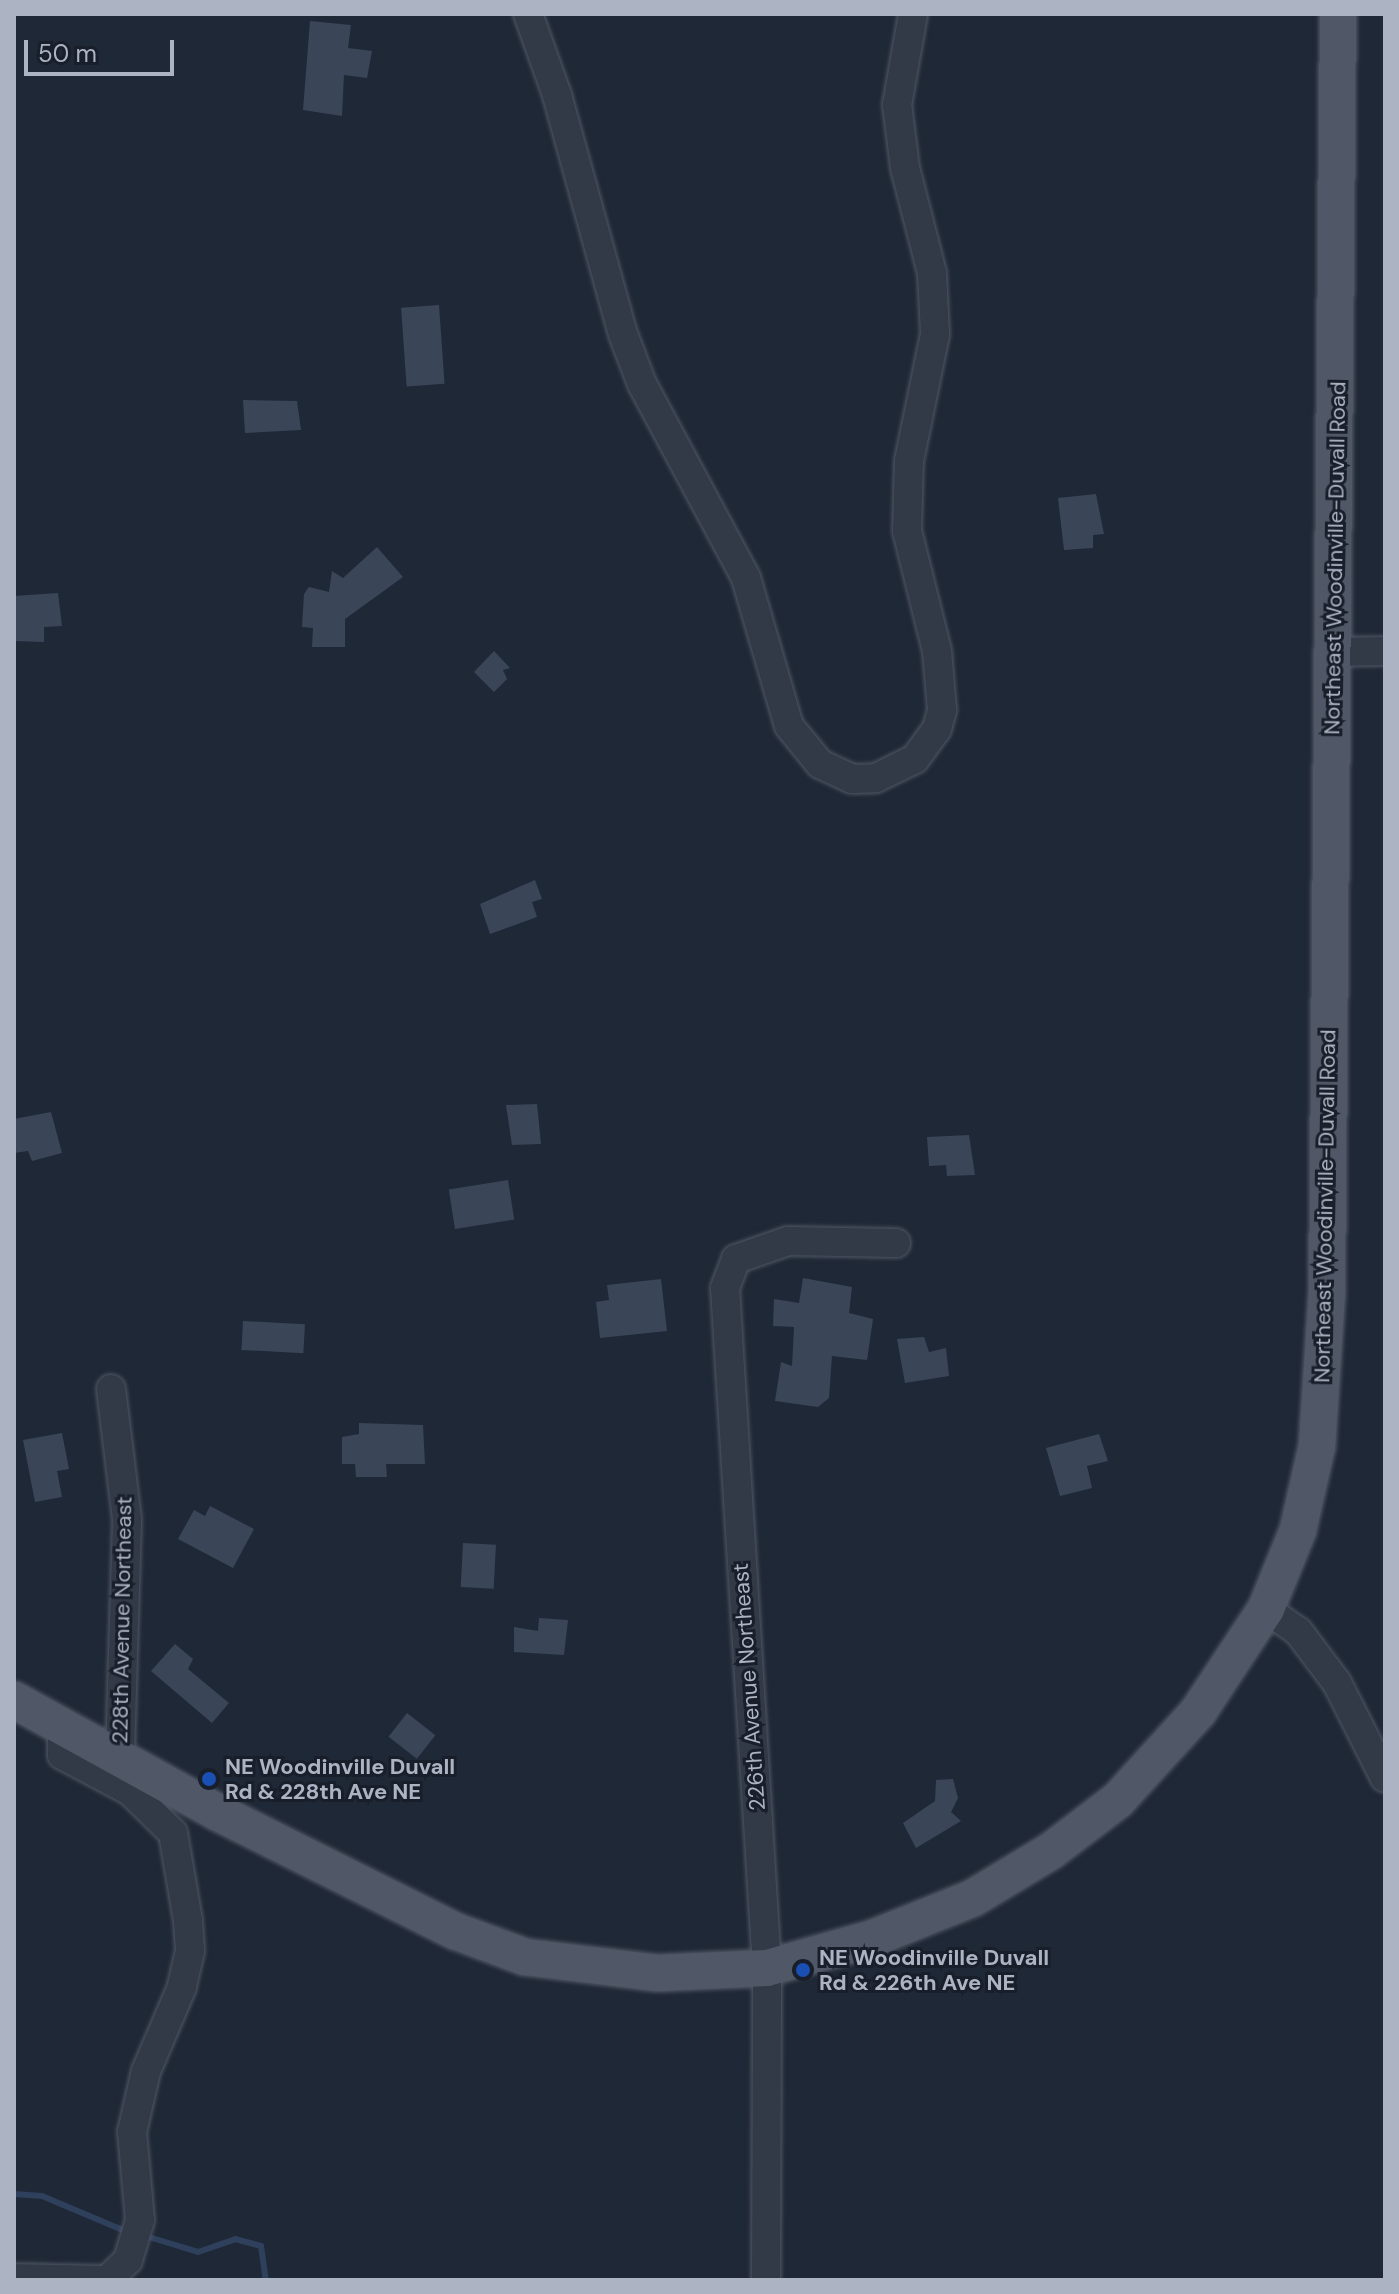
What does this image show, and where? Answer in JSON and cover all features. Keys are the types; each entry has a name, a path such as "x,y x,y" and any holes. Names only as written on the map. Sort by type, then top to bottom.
{"main road":[{"name":"Northeast Woodinville-Duvall Road","path":"14,1700 328,1868 455,1931 525,1957 658,1973 767,1968 924,1920 1051,1851 1118,1800 1176,1740 1226,1676 1266,1609 1298,1530 1318,1430 1327,1293 1338,14"}],"street":[{"path":"528,14 642,384 746,578 789,726 820,764 852,779 876,778 915,759 937,729 942,710 937,651 907,531 909,461 935,334 932,273 905,168 897,105 913,14"},
{"path":"1333,652 1385,651"},
{"name":"226th Avenue Northeast","path":"766,2280 767,1968 725,1288 736,1259 788,1241 896,1243"},
{"name":"228th Avenue Northeast","path":"111,1389 127,1520 120,1755"},
{"path":"1266,1609 1298,1631 1337,1683 1385,1778"},
{"path":"62,1727 62,1755 130,1791 173,1833 188,1921 190,1951 182,1987 146,2071 132,2132 140,2220 128,2260 107,2280"},
{"path":"14,2278 100,2280"}],"building":[{"path":"310,21 351,25 348,48 372,51 367,78 344,75 342,116 303,110"},
{"path":"439,305 445,384 407,386 401,308"},
{"path":"243,400 297,401 301,430 245,433"},
{"path":"1096,494 1104,534 1093,535 1093,548 1064,550 1058,498"},
{"path":"377,547 403,577 345,619 345,647 312,647 313,628 302,627 304,594 309,587 329,592 332,571 343,578"},
{"path":"58,593 62,626 44,627 44,642 14,641 14,596"},
{"path":"494,651 510,668 503,670 507,679 494,692 474,672"},
{"path":"535,880 542,899 532,902 537,917 490,934 480,904"},
{"path":"537,1104 541,1144 512,1145 506,1105"},
{"path":"51,1112 62,1153 32,1161 28,1151 14,1153 14,1119"},
{"path":"969,1135 975,1175 947,1176 946,1165 929,1166 927,1137"},
{"path":"508,1180 514,1220 455,1229 449,1189"},
{"path":"803,1278 852,1287 849,1313 873,1319 867,1360 832,1356 829,1398 818,1407 775,1401 781,1362 792,1366 794,1327 773,1326 774,1299 799,1303"},
{"path":"661,1279 667,1331 600,1338 596,1302 609,1300 607,1285"},
{"path":"243,1321 305,1324 303,1353 241,1350"},
{"path":"924,1337 929,1352 946,1348 949,1376 905,1383 897,1339"},
{"path":"359,1423 423,1425 425,1464 386,1464 387,1477 356,1477 355,1464 342,1464 342,1437 359,1434"},
{"path":"62,1433 69,1469 57,1471 62,1497 35,1502 23,1440"},
{"path":"1099,1434 1108,1461 1087,1466 1092,1488 1060,1496 1046,1448"},
{"path":"210,1506 254,1529 233,1568 178,1539 194,1510 205,1516"},
{"path":"463,1543 496,1545 494,1589 461,1587"},
{"path":"539,1618 568,1620 564,1655 514,1652 514,1627 538,1631"},
{"path":"175,1644 193,1659 188,1669 229,1703 212,1723 151,1671"},
{"path":"407,1713 435,1735 417,1759 389,1737"},
{"path":"953,1779 958,1798 951,1812 961,1821 916,1848 903,1823 935,1801 936,1780"}],"waterway":[{"path":"14,2194 42,2196 120,2229"},
{"path":"152,2238 198,2252 235,2239 261,2246 266,2280"}],"place":[{"name":"NE Woodinville Duvall Rd & 228th Ave NE","path":"209,1779"},
{"name":"NE Woodinville Duvall Rd & 226th Ave NE","path":"803,1970"}]}
